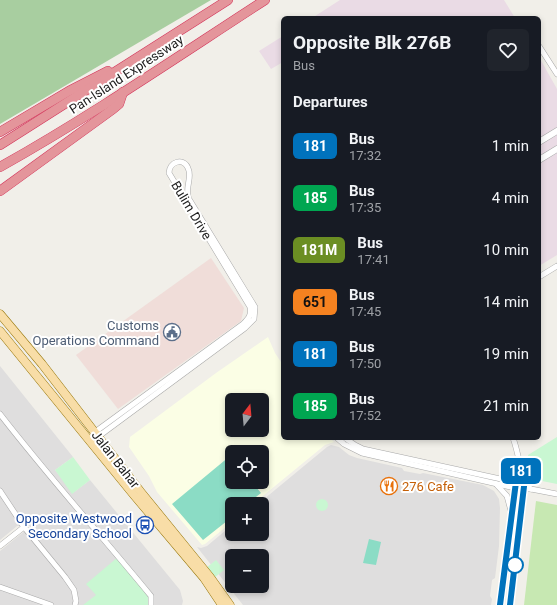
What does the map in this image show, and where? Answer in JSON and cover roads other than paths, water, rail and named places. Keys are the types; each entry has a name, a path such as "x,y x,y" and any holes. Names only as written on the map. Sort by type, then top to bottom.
{"highway":[{"name":"Pan-Island Expressway","path":"0,145 228,0"},
{"name":"Pan-Island Expressway","path":"0,168 123,92 265,0"},
{"path":"0,132 102,74 132,62"},
{"path":"0,191 113,109 119,104 123,92"}],"main road":[{"name":"Jalan Bahar","path":"0,314 42,364 140,491 210,577 230,605"},
{"name":"Jalan Bahar","path":"0,331 133,494 204,578 222,605"},
{"path":"35,373 40,374 43,372 42,364"}],"street":[{"path":"541,49 557,74"},
{"path":"541,141 556,131"},
{"path":"541,159 557,149"},
{"name":"Bulim Drive","path":"180,162 184,163 190,174 186,191 189,199 255,307 254,319 245,328 97,434 242,324 250,316 250,307 169,173 169,168 172,164 180,162"},
{"path":"541,276 557,266"},
{"path":"0,414 68,499 93,526 150,595 152,600 150,605"},
{"path":"339,440 362,454 495,482 524,486 557,494"},
{"path":"348,440 355,446 363,449 516,485"},
{"path":"510,605 525,478 521,470 515,440"},
{"path":"500,605 517,476 521,470"},
{"path":"495,482 507,496 512,512"},
{"path":"0,491 24,527 74,590 76,601 75,605"},
{"path":"0,546 24,527"},
{"path":"0,587 51,605"}],"place":[{"name":"Customs Operations Command","path":"172,332"},
{"name":"276 Cafe","path":"389,486"},
{"name":"Opposite Westwood Secondary School","path":"145,525"}]}
